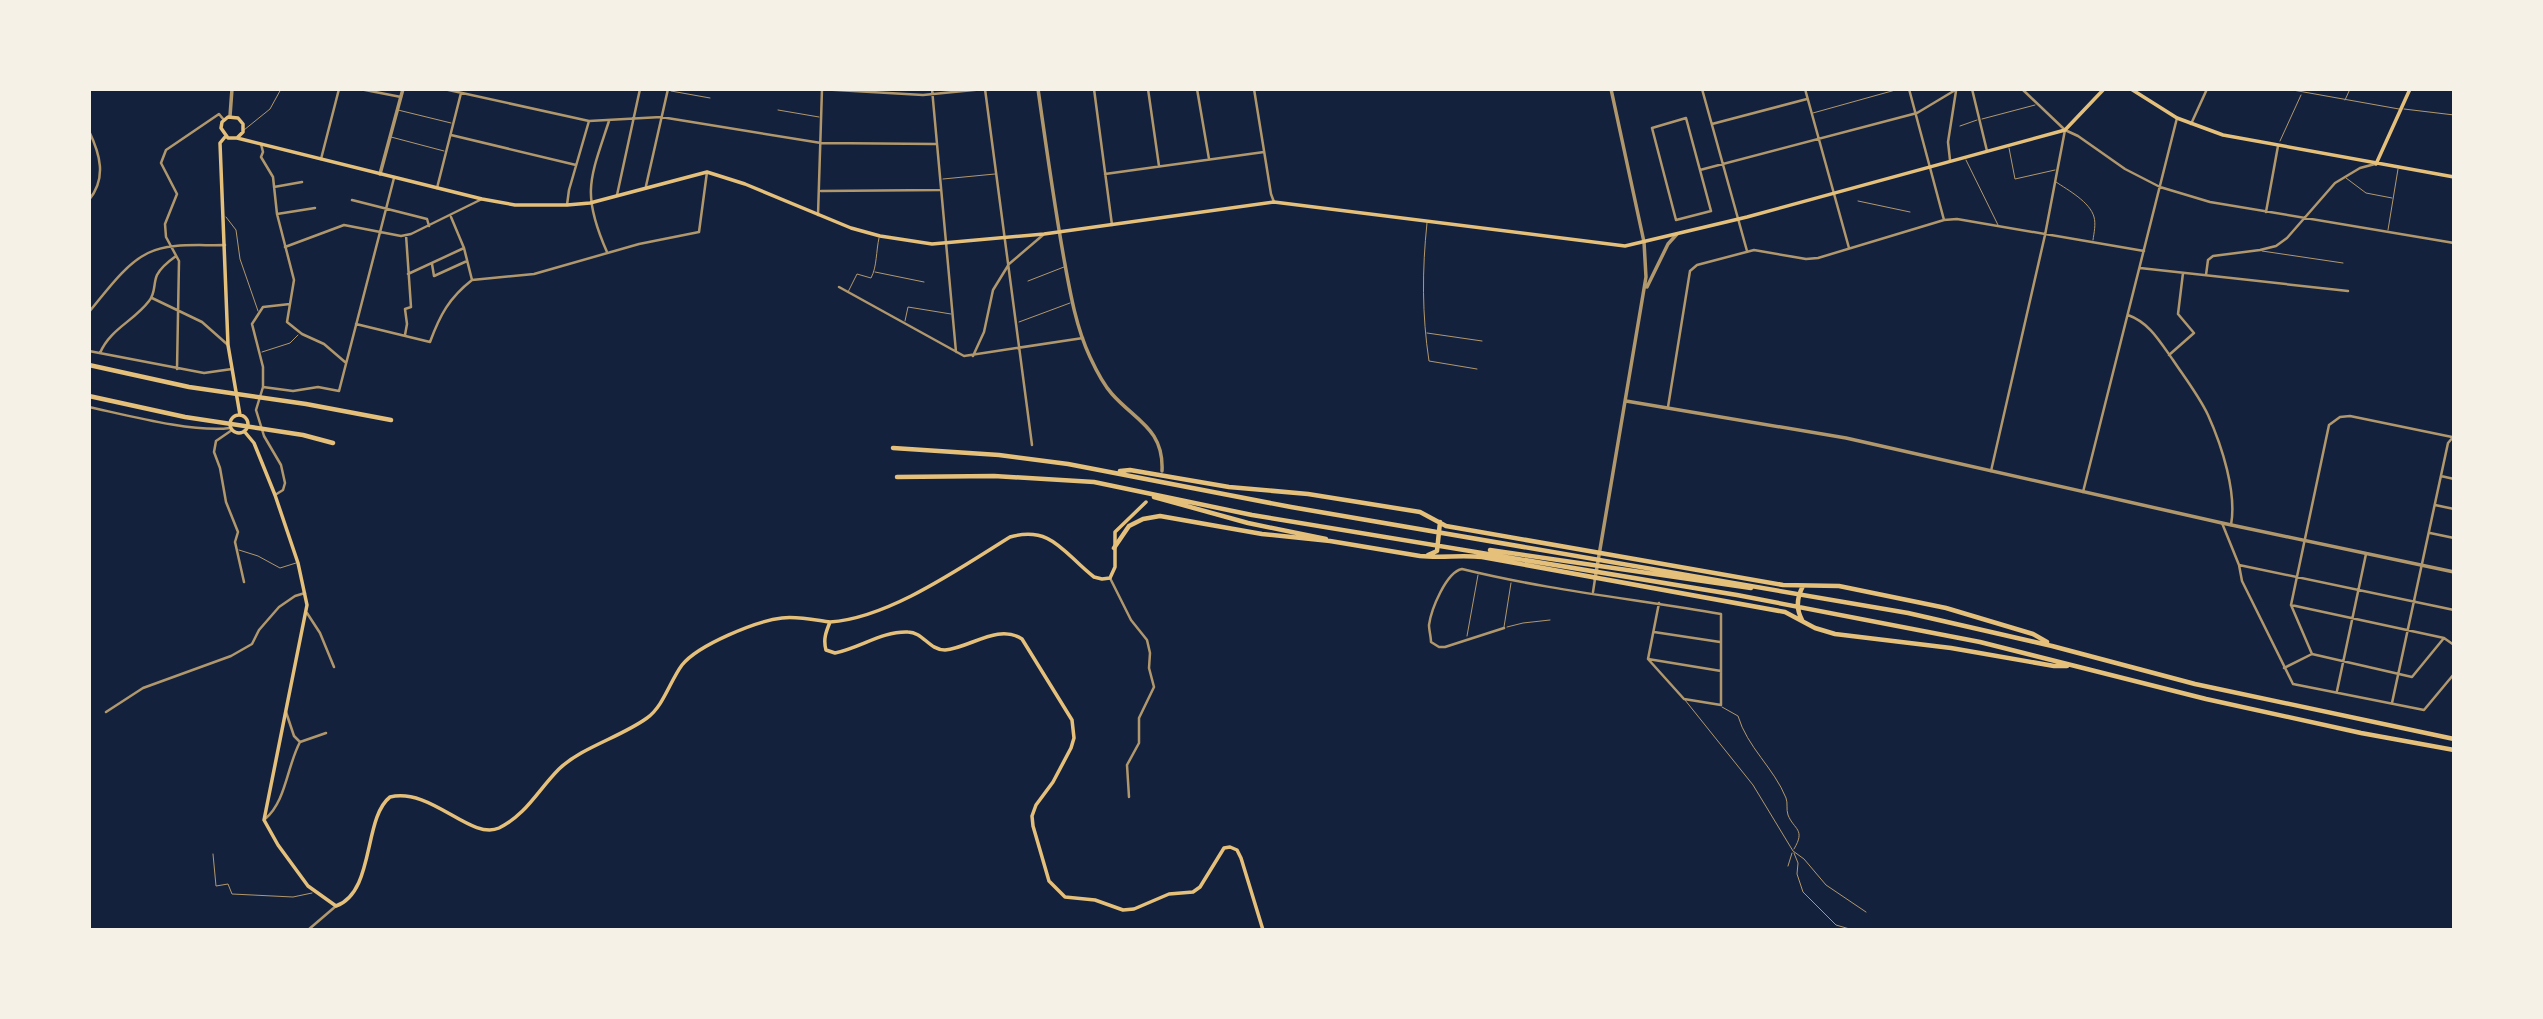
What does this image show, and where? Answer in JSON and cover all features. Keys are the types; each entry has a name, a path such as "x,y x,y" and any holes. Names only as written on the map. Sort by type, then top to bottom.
{"highway":[{"path":"89,365 190,387 391,420"},
{"path":"89,396 185,417 303,435 333,443"},
{"path":"893,448 999,455 1116,472 1216,494 1908,613 2228,691 2454,738"},
{"path":"1116,472 1130,470 1229,487 1308,494 1420,512 1446,526 1600,551 1687,569 1788,585 1839,586 1946,608 2033,634 2052,646"},
{"path":"897,477 993,476 1066,479 1112,486 1252,515 1419,540 1835,613 1980,642 2224,703 2454,750"},
{"path":"1140,492 1182,506 1330,541"},
{"path":"1114,548 1129,526 1143,519 1160,516 1266,535 1330,541 1420,556 1459,555 1497,560 1785,612 1815,628 1835,634 1918,643 2054,666 2072,666"},
{"path":"1420,556 1437,551 1440,522"},
{"path":"1445,557 1471,549 1747,588 1788,585"},
{"path":"1615,554 1640,573"},
{"path":"1497,560 1536,557"},
{"path":"1656,575 1687,569"},
{"path":"1802,621 1798,613 1798,601 1803,586"}],"main road":[{"path":"240,415 228,345 220,142 225,137 482,200 515,205 590,202 707,172 736,180 850,228 880,236 945,244 1006,239 1274,202 1625,246 1737,219 2065,130 2104,89"},
{"path":"2131,89 2177,118 2223,135 2454,177"},
{"path":"2376,164 2410,89"},
{"path":"225,137 221,128 224,120 230,116 241,121 243,132 237,138"},
{"path":"240,415 246,418 248,423 244,431 239,433 231,429 229,422 232,417 240,415"},
{"path":"244,431 254,443 275,495 298,563 307,613 264,820 278,845 315,893 336,906 347,901 354,890 370,850 377,813 390,797 401,795 420,798 480,830 497,829 528,808 565,764 647,718 659,705 683,664 701,649 722,638 771,620 789,617 830,622 858,617 942,579 1010,537 1023,533 1045,536 1094,577 1110,578 1115,570 1113,539 1117,527 1146,502"},
{"path":"830,622 824,644 827,650 835,653 884,635 908,631 941,650 991,636 1016,635 1023,639 1072,720 1074,738 1053,782 1032,816 1049,881 1065,897 1095,900 1123,910 1134,909 1169,894 1193,892 1200,887 1224,848 1230,847 1237,850 1241,858 1263,930"}],"street":[{"path":"230,116 232,89"},
{"path":"321,159 339,89"},
{"path":"360,89 401,97"},
{"path":"380,174 402,89"},
{"path":"444,89 589,121 662,117 821,143 936,144"},
{"path":"617,195 640,89"},
{"path":"818,215 821,89 932,95 985,89 1032,445"},
{"path":"932,89 956,352"},
{"path":"1038,89 1059,232 1083,338 1092,363 1108,389 1155,437 1162,460 1162,471"},
{"path":"1094,89 1112,225"},
{"path":"1148,89 1159,166"},
{"path":"1198,89 1209,159"},
{"path":"1254,89 1274,202"},
{"path":"1593,592 1647,264 1611,89"},
{"path":"1702,89 1747,251"},
{"path":"1805,89 1849,248"},
{"path":"1909,89 1944,220"},
{"path":"1700,170 1917,113 1957,89"},
{"path":"1950,160 1948,142 1957,89"},
{"path":"1972,89 1987,151"},
{"path":"2022,89 2065,130 2125,169 2160,187 2210,202 2454,243"},
{"path":"2191,125 2207,89"},
{"path":"646,186 667,90"},
{"path":"438,188 461,93"},
{"path":"1711,124 1807,99"},
{"path":"177,369 179,261 166,237 164,224 177,194 161,159 166,150 219,114 224,120"},
{"path":"1686,118 1700,170 1711,211 1676,220 1652,128 1686,118"},
{"path":"2083,493 2177,118"},
{"path":"567,205 589,121"},
{"path":"607,253 596,227 589,192 592,172 609,121"},
{"path":"1991,471 2045,235 2065,130"},
{"path":"89,131 101,166 97,186 89,200"},
{"path":"451,135 576,165"},
{"path":"261,144 261,157 273,177 277,214 294,280 287,322 324,344 346,363"},
{"path":"2266,212 2278,146"},
{"path":"1105,174 1264,152"},
{"path":"2206,275 2208,260 2213,256 2260,250 2280,243 2335,183 2360,168 2376,164"},
{"path":"356,324 430,342 439,319 454,295 472,280 534,274 639,244 699,232 707,172"},
{"path":"264,387 293,391 318,387 339,391 394,178"},
{"path":"274,188 302,182"},
{"path":"819,191 940,190"},
{"path":"352,200 427,219 429,226"},
{"path":"284,247 344,225 406,235 482,200"},
{"path":"277,214 315,208"},
{"path":"451,216 464,248 472,280"},
{"path":"1667,409 1692,267 1747,251 1764,251 1810,259 1944,220 1957,219 2144,251"},
{"path":"973,356 984,332 993,290 1009,264 1044,234"},
{"path":"1644,292 1668,244 1676,234"},
{"path":"404,336 407,324 405,309 411,307 406,235"},
{"path":"89,312 132,265 149,252 171,247 225,244"},
{"path":"408,274 464,248"},
{"path":"100,353 114,331 152,298 155,278 176,256"},
{"path":"431,263 434,276 467,261"},
{"path":"2140,268 2348,291"},
{"path":"2169,355 2194,333 2178,314 2183,273"},
{"path":"839,287 964,356 1083,338"},
{"path":"152,298 202,322 228,345"},
{"path":"275,495 283,490 285,483 281,465 267,443 256,410 264,387 263,367 252,330 254,319 262,307 290,304"},
{"path":"2128,315 2137,318 2153,331 2208,414 2234,503 2231,525"},
{"path":"89,351 204,373 232,369"},
{"path":"1626,401 1846,438 2083,493 2454,572"},
{"path":"89,407 216,430 231,429"},
{"path":"2312,654 2291,605 2327,430 2336,419 2345,416 2453,436 2448,443 2392,704"},
{"path":"231,429 216,441 214,452 220,468 226,502 238,532 235,542 244,582"},
{"path":"2441,476 2454,479"},
{"path":"2435,505 2454,509"},
{"path":"2222,523 2239,565 2242,581 2293,684 2424,710 2454,674"},
{"path":"2428,533 2454,538"},
{"path":"2337,692 2366,554"},
{"path":"2239,565 2454,610"},
{"path":"1504,628 1439,647 1431,642 1429,624 1440,593 1451,574 1462,569 1721,614 1721,705 1684,699 1648,659"},
{"path":"1110,578 1130,620 1147,640 1149,668 1154,687 1139,719 1139,743 1128,765 1129,797"},
{"path":"106,712 143,688 196,670 252,644 279,607 305,593"},
{"path":"1648,659 1659,603"},
{"path":"2291,605 2444,638 2454,645"},
{"path":"307,613 320,633 334,667"},
{"path":"1654,632 1721,643"},
{"path":"2284,668 2312,654 2412,677 2444,638"},
{"path":"1648,659 1721,671"},
{"path":"286,712 300,742"},
{"path":"264,820 279,801 288,768 300,742 326,733"},
{"path":"308,930 336,906"}],"lane":[{"path":"243,132 270,109 281,89"},
{"path":"1811,113 1899,89"},
{"path":"2287,89 2400,109 2454,115"},
{"path":"2278,146 2303,89"},
{"path":"2345,100 2350,89"},
{"path":"667,90 710,98"},
{"path":"1960,126 2038,104"},
{"path":"397,110 453,124"},
{"path":"778,110 821,117"},
{"path":"390,137 446,152"},
{"path":"2008,145 2015,179 2057,169"},
{"path":"1964,156 1999,227"},
{"path":"2387,232 2398,168"},
{"path":"939,180 997,174"},
{"path":"2345,177 2366,193 2393,198"},
{"path":"2055,182 2071,191 2094,216 2093,243"},
{"path":"1858,201 1910,212"},
{"path":"225,216 236,230 240,259 258,313"},
{"path":"1427,221 1424,256 1425,333 1429,361 1477,369"},
{"path":"848,292 857,274 871,278 880,236"},
{"path":"2260,250 2343,263"},
{"path":"1028,281 1066,266"},
{"path":"874,271 924,282"},
{"path":"1016,323 1073,302"},
{"path":"905,323 908,307 952,315"},
{"path":"260,352 290,343 300,332"},
{"path":"1425,333 1482,341"},
{"path":"237,549 280,568 298,563"},
{"path":"1467,640 1479,573"},
{"path":"1512,579 1504,628 1550,620"},
{"path":"1684,699 1753,785 1793,851 1803,892 1836,925 1853,930"},
{"path":"1721,705 1738,716 1744,734 1787,801 1788,816 1799,833 1788,866"},
{"path":"1793,851 1804,859 1826,885 1866,912"},
{"path":"214,853 216,886 228,884 232,894 293,897 315,893"}]}
